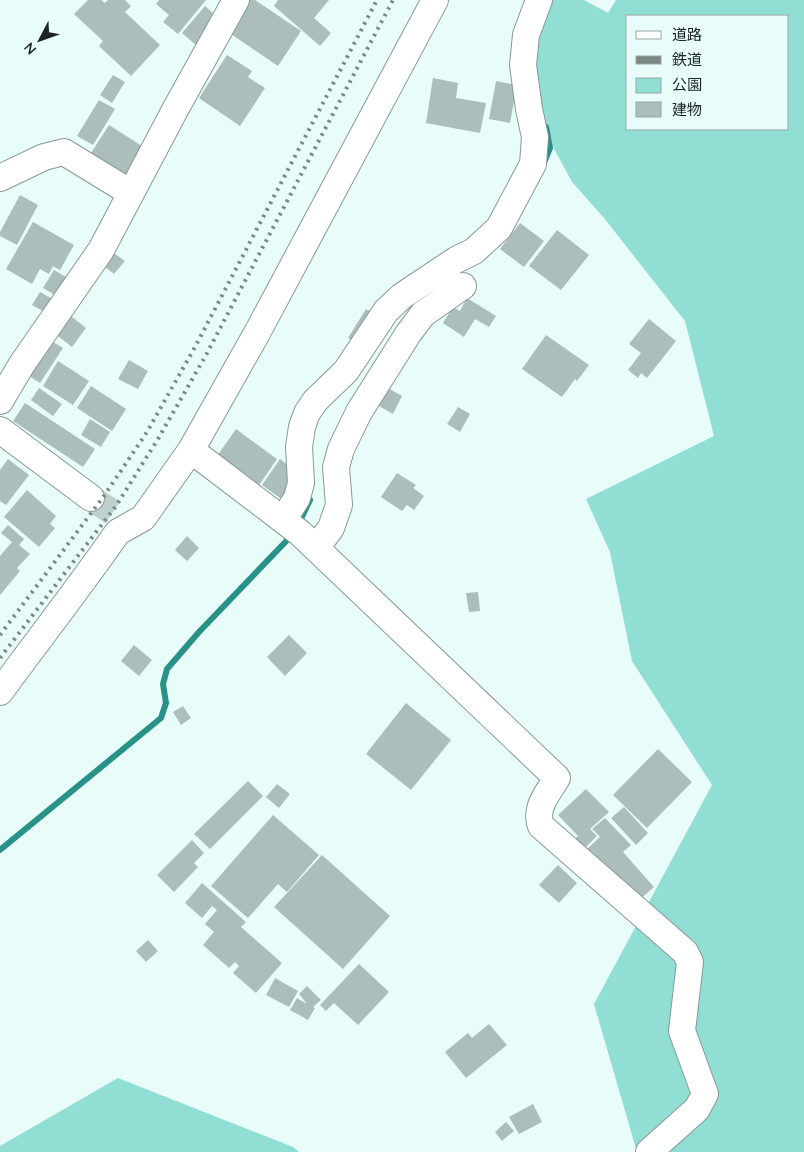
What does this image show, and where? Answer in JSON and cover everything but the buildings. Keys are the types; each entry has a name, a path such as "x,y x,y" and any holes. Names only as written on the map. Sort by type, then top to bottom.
{"street":[{"path":"0,401 22,364 101,250 236,0"},
{"path":"0,692 39,638 76,592 115,536 127,522 143,518 191,450 258,333 435,0"},
{"path":"298,532 299,447 302,427 307,413 315,401 346,371 386,311 402,296 456,260 474,251 499,228 533,164 535,137 523,65 526,35 539,0"},
{"path":"0,178 44,157 64,152 131,193"},
{"path":"298,532 331,528 339,505 336,467 341,449 359,412 408,334 423,314 463,286"},
{"path":"0,430 91,498"},
{"path":"191,450 298,532 557,778 540,805 538,818 541,826 686,952 690,962 682,1032 705,1094 697,1109 649,1152"}],"green space":[{"path":"546,0 584,0 608,13 616,0 804,0 804,1152 637,1152 594,1004 712,785 632,661 610,552 586,499 714,436 685,321 604,218 572,182 538,119 530,77"},
{"path":"118,1078 293,1147 299,1152 0,1152 0,1146"}],"waterway":[{"path":"544,163 550,148 546,127"},
{"path":"298,525 310,500"},
{"path":"0,850 161,718 166,703 163,684 167,669 199,632 293,534"}],"tunnel":[{"path":"91,498 123,519"}],"railway":[{"path":"0,635 104,496 147,432 195,347 377,0"},
{"path":"0,658 116,506 158,439 206,355 393,0"}]}
